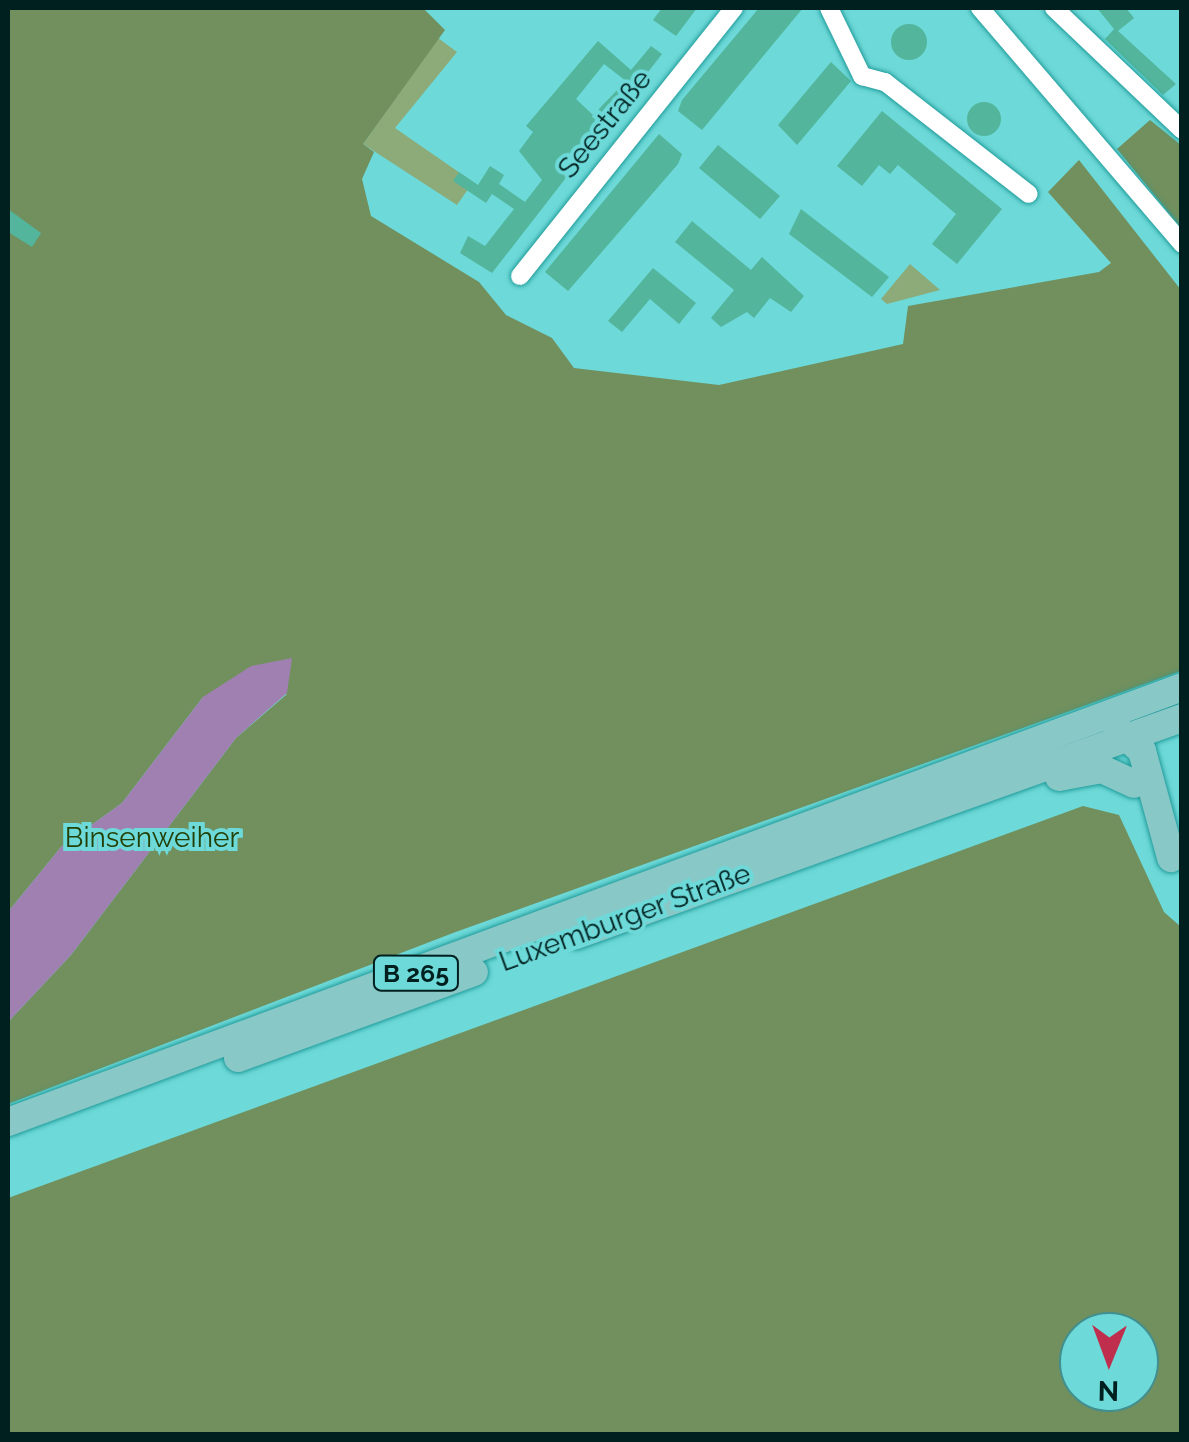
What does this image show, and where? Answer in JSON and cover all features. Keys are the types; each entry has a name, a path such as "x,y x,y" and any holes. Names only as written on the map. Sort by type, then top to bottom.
{"main road":[{"name":"B 265","path":"980,761 1182,687"},
{"path":"1176,869 1129,736 1139,719 1182,702"},
{"name":"B 265","path":"1129,736 1182,720"},
{"name":"B 265","path":"1143,782 1158,748 1182,720"},
{"path":"980,761 1107,728 1129,736"},
{"name":"Luxemburger Straße","path":"8,1139 1129,736"},
{"name":"Luxemburger Straße","path":"8,1122 980,761"},
{"path":"588,930 670,916 1084,769 1143,782"}],"street":[{"name":"Seestraße","path":"520,276 734,8"},
{"path":"829,8 862,76 885,82 1029,194"},
{"path":"980,8 1182,244"},
{"path":"1054,8 1182,130"}],"green space":[{"path":"8,8 423,8 445,30 363,144 374,152 362,179 371,216 479,282 506,315 552,338 574,368 719,385 903,344 908,306 1099,272 1111,263 1048,192 1079,160 1181,290 1181,671 453,933 8,1104 8,1022 71,955 236,738 287,694 203,697 122,803 61,847 8,912"},
{"path":"438,38 457,52 395,128 473,182 457,205 363,144"},
{"path":"1150,120 1181,145 1181,228 1117,149"},
{"path":"910,264 940,290 887,304 881,299"},
{"path":"1083,806 1119,815 1164,912 1181,927 1181,1434 8,1434 8,1198"}],"shaded area":[{"name":"Binsenweiher","path":"292,658 287,693 236,738 71,955 8,1022 8,912 61,847 122,803 203,697 251,666"}],"building":[{"path":"662,8 697,8 676,36 653,20"},
{"path":"759,8 803,8 702,130 678,111 682,100"},
{"path":"1097,8 1126,8 1134,18 1118,31 1176,84 1163,95 1105,39 1114,29"},
{"path":"909,24 922,29 927,42 922,55 909,60 896,55 891,42 896,29"},
{"path":"598,41 631,70 651,46 662,54 492,273 460,253 468,236 485,246 514,209 492,194 486,203 453,181 459,172 478,185 490,166 504,175 499,184 525,202 542,180 519,151 533,132 526,126","holes":["604,64 626,81 593,115 576,99"]},
{"path":"831,62 851,81 797,145 778,125"},
{"path":"984,102 996,107 1001,119 996,131 984,136 972,131 967,119 972,107"},
{"path":"882,111 1002,209 957,264 932,244 956,214 898,165 890,174 879,165 862,186 837,166"},
{"path":"659,134 682,154 678,164 568,291 545,272"},
{"path":"718,145 780,196 760,219 699,168"},
{"path":"8,209 41,233 32,247 8,232"},
{"path":"801,209 889,277 872,297 789,234"},
{"path":"692,221 751,270 762,257 804,296 791,312 770,298 754,318 747,312 721,327 711,318 734,290 675,242"},
{"path":"653,268 696,303 679,324 650,299 622,332 608,321"}]}
